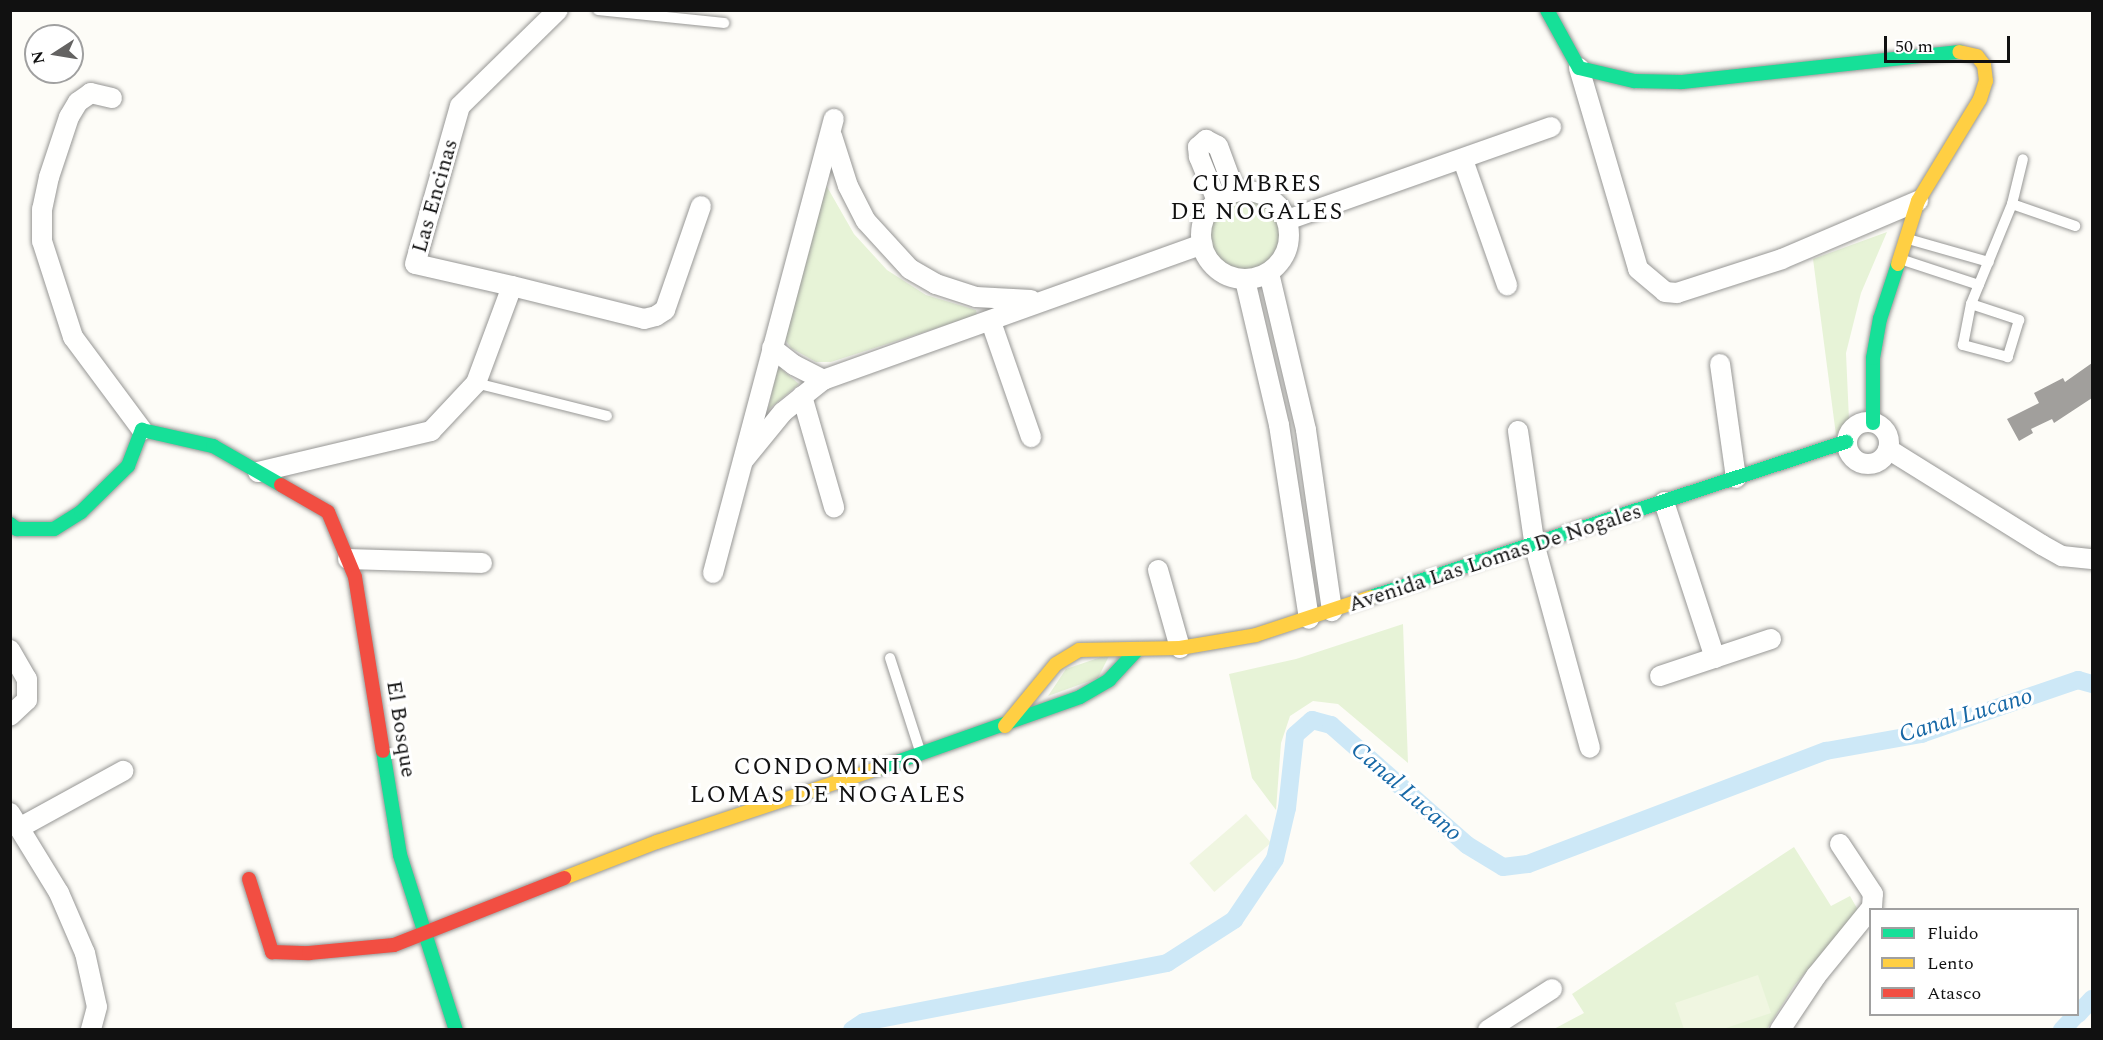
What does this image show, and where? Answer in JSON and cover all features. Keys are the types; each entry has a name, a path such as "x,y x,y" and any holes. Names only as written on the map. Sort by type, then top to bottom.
{"street":[{"name":"Las Encinas","path":"513,286 415,264 460,106 558,10"},
{"path":"1546,10 1579,69 1638,269 1665,292 1677,293 1782,260 1918,201"},
{"path":"1579,69 1634,81 1682,82 1966,51 1984,65 1986,81 1980,99 1918,201 1900,259 1874,347 1873,423 1887,436 1888,449 1879,461 1864,465 1851,457 1846,442 1853,428 1873,423"},
{"path":"10,524 17,529 54,529 81,512 128,466 142,430 73,337 42,241 42,208 49,177 69,117 78,102 91,93 112,98"},
{"path":"1287,220 1463,160 1551,127"},
{"path":"713,573 833,128 848,186 866,221 910,269 936,284 976,297 1016,301 1051,296"},
{"path":"1463,160 1507,285"},
{"path":"1266,196 1278,206 1287,220 1288,245 1282,261 1269,273 1245,280 1221,272 1208,260 1202,244 1204,220 1226,197 1266,196"},
{"path":"258,472 431,431 476,383 513,286 644,319 656,316 665,310 701,206"},
{"path":"743,462 783,412 824,380 991,322 1051,296 1202,244"},
{"path":"1269,273 1297,387 1332,611"},
{"path":"1245,280 1272,393 1309,619"},
{"path":"991,322 1031,437"},
{"path":"772,348 794,365 824,380"},
{"path":"1720,364 1736,478"},
{"path":"1272,393 1297,387"},
{"path":"802,396 834,507"},
{"name":"El Bosque","path":"142,430 213,446 328,512 355,577 400,855 428,934 456,1029"},
{"path":"1518,430 1535,547 1590,748"},
{"name":"Avenida Las Lomas De Nogales","path":"1004,727 1056,664 1079,650 1180,648 1241,639 1535,547 1846,442"},
{"path":"1888,449 2062,556 2092,559"},
{"path":"1290,497 1315,493"},
{"path":"1664,502 1714,658"},
{"path":"348,559 482,563"},
{"path":"1158,570 1180,648"},
{"path":"1660,676 1771,639"},
{"path":"249,879 272,952 309,953 394,945 428,934 657,843 1004,727 1080,697 1109,681 1138,649"},
{"path":"10,650 27,679 27,700 10,716"},
{"path":"91,1029 97,1007 85,952 58,893 15,821 123,771"},
{"path":"1840,844 1873,894 1871,908"},
{"path":"1780,1029 1816,976 1869,911"},
{"path":"1488,1029 1552,989"}],"lane":[{"path":"598,10 724,23"},
{"path":"1971,304 2019,320 2008,357 1963,345 1971,304 2012,204 2023,159"},
{"path":"2012,204 2075,225"},
{"path":"1907,239 1989,262"},
{"path":"1900,259 1979,285"},
{"path":"476,383 607,416"},
{"path":"890,658 921,755"}],"green space":[{"path":"826,185 854,234 887,270 926,295 976,310 977,315 831,362 816,362 791,348 785,339"},
{"path":"1245,200 1259,203 1271,210 1278,222 1281,236 1278,250 1271,262 1259,269 1245,272 1231,269 1219,262 1212,250 1209,236 1212,222 1219,210 1231,203"},
{"path":"1887,232 1861,293 1846,353 1849,420 1836,435 1813,259"},
{"path":"780,368 799,384 768,410 777,370"},
{"path":"1403,624 1408,763 1338,704 1313,701 1290,716 1281,743 1276,810 1252,778 1229,674 1296,659"},
{"path":"1110,654 1098,678 1048,696 1066,669"},
{"path":"1246,814 1271,843 1214,892 1189,863"},
{"path":"1794,847 1831,906 1850,896 1858,910 1794,986 1767,1029 1552,1030 1584,1013 1572,994"},
{"path":"1758,975 1771,1013 1723,1029 1684,1029 1675,1003"}],"building":[{"path":"2092,363 2092,398 2054,423 2052,419 2031,429 2033,433 2019,441 2007,419 2039,403 2034,393 2063,378 2065,382"}],"waterway":[{"name":"Canal Lucano","path":"852,1030 864,1022 1167,963 1234,920 1275,859 1287,808 1295,735 1312,720 1331,725 1467,845 1503,867 1528,864 1826,751 1921,734 2078,680 2092,684"},
{"name":"Canal Lucano","path":"2079,1013 2092,999"},
{"name":"Canal Lucano","path":"2062,1030 2075,1016"}],"traffic: fast":[{"path":"1547,10 1579,68 1634,81 1682,82 1959,52"},
{"path":"1873,423 1873,358 1880,319 1898,264"},
{"path":"10,524 17,529 54,529 81,512 128,466 142,430 213,446 281,485"},
{"path":"1371,597 1846,442"},
{"path":"877,769 1080,697 1109,680 1138,649"},
{"path":"383,751 400,855 456,1030"}],"traffic: slow":[{"path":"1898,264 1918,201 1980,99 1986,81 1984,65 1977,56 1959,52"},
{"path":"1005,726 1056,664 1079,650 1180,648 1256,635 1371,597"},
{"path":"564,878 657,842 877,769"}],"traffic: jam":[{"path":"281,485 328,512 355,577 383,751"},
{"path":"249,879 272,952 309,953 394,945 564,878"}],"district":[{"name":"CUMBRES DE NOGALES","path":"1257,199"},
{"name":"CONDOMINIO LOMAS DE NOGALES","path":"828,782"}]}
